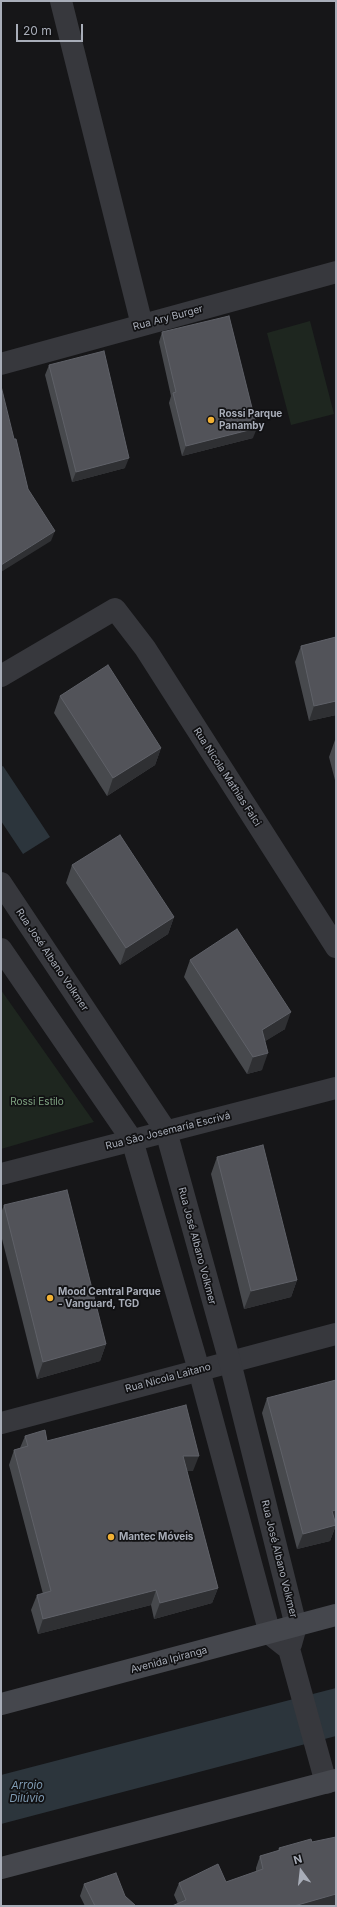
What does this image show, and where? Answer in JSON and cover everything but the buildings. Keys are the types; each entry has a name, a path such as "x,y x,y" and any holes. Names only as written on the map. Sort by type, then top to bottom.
{"main road":[{"name":"Avenida Ipiranga","path":"1,1704 270,1634 336,1615"},
{"path":"1,1868 331,1781"}],"street":[{"path":"61,1 142,325"},
{"name":"Rua Ary Burger","path":"1,364 336,272"},
{"name":"Rua Nicola Mathias Falci","path":"1,676 115,609 145,648 336,947"},
{"name":"Rua José Albano Volkmer","path":"4,892 166,1131 230,1362 296,1626 289,1649"},
{"path":"1,949 132,1140 198,1370 270,1634 289,1649 320,1761 331,1781"},
{"name":"Rua São Josemaría Escrivá","path":"1,1174 336,1088"},
{"name":"Rua Nicola Laitano","path":"1,1423 336,1334"}],"green space":[{"path":"310,321 334,414 291,425 267,333"},
{"name":"Rossi Estilo","path":"1,990 94,1122 1,1149"}],"water":[{"path":"3,766 50,837 23,854 1,821 1,767"},
{"name":"Arroio Dilúvio","path":"336,1688 336,1736 1,1824 1,1775"}],"place":[{"name":"Rossi Parque Panamby","path":"211,420"},
{"name":"Mood Central Parque - Vanguard, TGD","path":"50,1298"},
{"name":"Mantec Móveis","path":"111,1537"}]}
